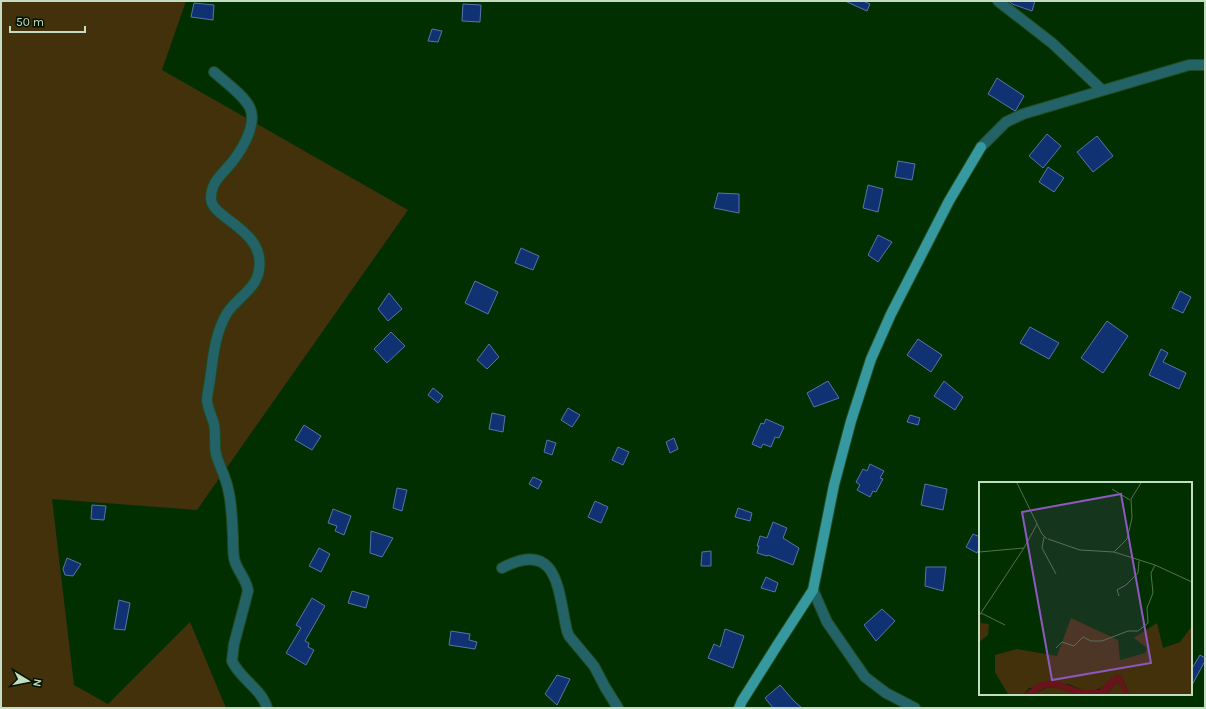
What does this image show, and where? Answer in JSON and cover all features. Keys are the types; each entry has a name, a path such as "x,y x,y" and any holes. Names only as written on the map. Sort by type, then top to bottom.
{"main road":[{"path":"739,708 813,590 834,485 858,395 871,359 891,314 949,201 981,147"}],"street":[{"path":"998,1 1052,43 1102,90"},
{"path":"981,147 1006,122 1023,114 1189,65 1205,65"},
{"path":"214,72 245,101 250,109 252,117 249,130 238,156 219,176 212,186 211,201 219,211 242,229 251,239 260,260 260,270 254,284 235,303 223,321 218,334 213,358 207,401 214,425 216,452 228,487 234,558 236,567 246,583 248,591 234,644 232,661 242,676 263,698 267,708"},
{"path":"502,568 515,561 526,558 540,561 548,565 554,574 569,636 594,666 618,708"},
{"path":"813,590 827,622 865,677 886,693 915,708"}],"shaded area":[{"path":"1,1 186,1 162,70 408,210 197,510 52,499 74,685 108,704 190,622 226,708 1,708"}],"building":[{"path":"845,1 863,1 870,4 867,11"},
{"path":"1009,1 1035,1 1032,11 1012,4"},
{"path":"194,3 214,5 213,20 191,17"},
{"path":"463,4 481,5 480,22 462,21"},
{"path":"432,29 442,31 438,42 428,41"},
{"path":"997,78 1024,96 1015,111 988,94"},
{"path":"1047,134 1061,146 1043,168 1029,156"},
{"path":"1097,136 1113,156 1093,172 1077,152"},
{"path":"898,161 915,164 912,180 895,177"},
{"path":"1048,167 1064,178 1054,192 1039,182"},
{"path":"868,185 883,189 878,212 863,208"},
{"path":"718,193 739,194 739,213 714,208"},
{"path":"878,235 892,242 878,262 868,255"},
{"path":"521,248 539,256 533,270 515,263"},
{"path":"475,281 498,292 488,314 465,303"},
{"path":"1180,291 1191,297 1183,313 1172,308"},
{"path":"389,293 402,309 388,321 378,309"},
{"path":"1107,321 1128,336 1103,373 1081,358"},
{"path":"1030,327 1059,343 1049,359 1020,343"},
{"path":"391,332 405,346 387,363 374,349"},
{"path":"918,339 942,355 931,372 907,355"},
{"path":"489,344 499,357 487,369 477,360"},
{"path":"1161,349 1168,353 1163,362 1186,373 1179,389 1149,375"},
{"path":"828,381 839,398 814,407 807,393"},
{"path":"944,381 963,397 955,410 934,396"},
{"path":"433,388 443,396 438,403 428,395"},
{"path":"568,408 580,415 572,427 561,420"},
{"path":"492,413 505,416 503,432 489,429"},
{"path":"910,415 920,418 918,425 907,422"},
{"path":"766,419 784,427 779,438 775,437 771,447 763,444 761,448 752,444 761,423 764,424"},
{"path":"304,425 321,436 312,450 295,440"},
{"path":"674,438 678,449 670,453 666,442"},
{"path":"547,440 556,443 552,455 544,452"},
{"path":"618,447 629,452 623,465 612,460"},
{"path":"870,464 884,471 880,478 883,479 876,492 873,491 870,497 857,490 860,485 856,482 863,469 867,471"},
{"path":"533,477 542,481 538,489 529,484"},
{"path":"925,484 947,489 943,510 921,505"},
{"path":"397,488 407,490 402,511 393,508"},
{"path":"595,501 608,507 601,523 588,517"},
{"path":"92,505 106,506 104,520 91,519"},
{"path":"738,508 752,513 750,521 735,517"},
{"path":"333,509 351,516 344,535 335,531 337,526 328,523"},
{"path":"773,522 787,528 783,538 799,548 793,565 768,555 757,553 759,546 757,546 760,536 767,538"},
{"path":"371,531 393,538 382,557 370,553"},
{"path":"973,534 979,537 979,549 977,553 966,547"},
{"path":"319,548 330,554 321,572 309,566"},
{"path":"711,551 711,566 701,566 702,552"},
{"path":"67,558 81,564 73,576 65,575 63,569"},
{"path":"926,567 946,567 943,591 925,586"},
{"path":"766,577 778,583 775,592 761,588"},
{"path":"352,591 369,596 366,608 348,603"},
{"path":"312,598 325,606 305,641 309,643 308,647 314,650 306,665 286,653 301,628 296,625"},
{"path":"119,600 130,603 125,630 114,629"},
{"path":"882,609 895,621 876,641 864,625"},
{"path":"725,629 744,636 733,668 708,658 714,644 720,647"},
{"path":"451,631 470,634 469,640 477,642 475,649 449,645"},
{"path":"1200,655 1205,658 1205,661 1192,685 1192,668"},
{"path":"557,675 570,679 557,705 545,694"},
{"path":"780,685 802,708 773,708 765,698"}]}
